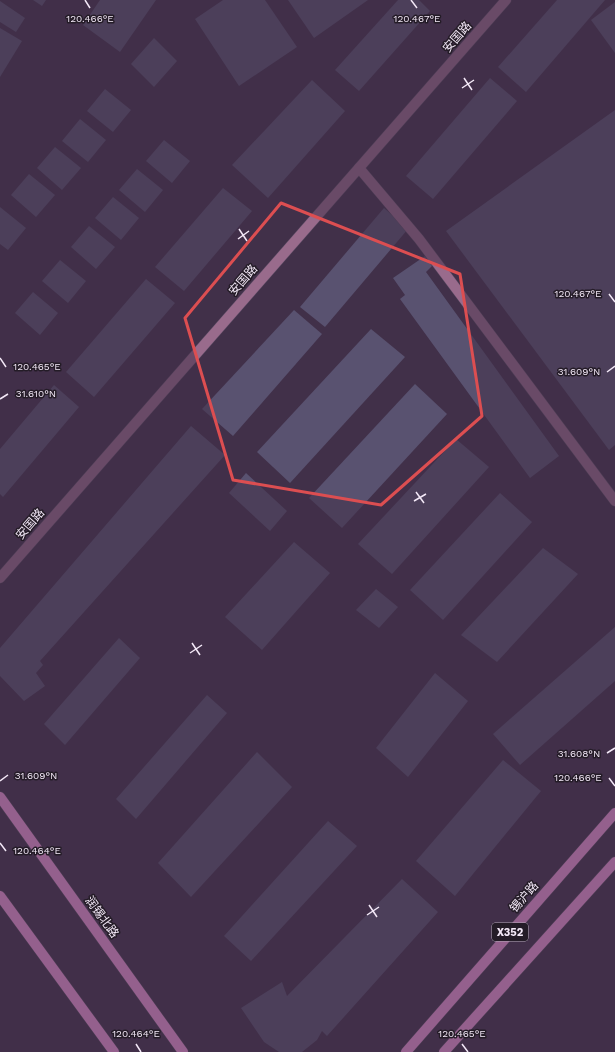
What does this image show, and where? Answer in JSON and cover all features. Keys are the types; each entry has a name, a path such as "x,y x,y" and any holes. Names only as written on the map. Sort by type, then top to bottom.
{"main road":[{"name":"润锡北路","path":"0,797 183,1052"},
{"name":"锡沪路","path":"406,1052 615,813"},
{"name":"X352","path":"444,1052 615,862"},
{"path":"0,896 114,1052"}],"street":[{"name":"安国路","path":"0,578 506,0"},
{"path":"359,168 419,239 615,501"}],"highlighted area":[{"path":"281,203 460,274 482,416 381,505 233,480 185,318"}],"building":[{"path":"33,0 46,0 42,6"},
{"path":"100,0 156,0 120,52 83,25"},
{"path":"223,0 265,0 297,47 239,86 195,19"},
{"path":"288,0 368,0 314,38"},
{"path":"398,0 419,0 430,11 359,91 335,70"},
{"path":"557,0 605,0 526,92 498,67"},
{"path":"0,1 25,18 16,32 0,22"},
{"path":"615,2 615,53 591,20"},
{"path":"0,28 22,41 0,77"},
{"path":"154,38 177,61 154,87 131,64"},
{"path":"490,78 517,101 433,199 406,176"},
{"path":"312,80 345,111 268,198 232,165"},
{"path":"105,89 131,110 113,132 87,111"},
{"path":"615,110 615,445 609,450 446,231"},
{"path":"80,119 106,140 88,162 62,141"},
{"path":"164,140 190,161 172,183 146,161"},
{"path":"55,147 81,168 62,190 37,168"},
{"path":"137,169 163,190 145,212 119,190"},
{"path":"29,174 55,195 36,217 11,195"},
{"path":"223,188 252,211 184,291 155,267"},
{"path":"113,197 139,218 121,240 95,218"},
{"path":"0,207 26,228 8,250 0,244"},
{"path":"384,208 408,229 325,327 300,307"},
{"path":"89,226 115,247 96,269 71,247"},
{"path":"425,256 432,266 426,272 559,456 530,478 400,299 405,295 393,278"},
{"path":"60,260 86,281 68,303 42,281"},
{"path":"146,279 175,303 94,397 66,372"},
{"path":"33,292 58,313 40,335 15,313"},
{"path":"294,310 322,334 233,436 202,409"},
{"path":"371,329 405,357 290,483 257,452"},
{"path":"415,384 447,414 342,528 309,498"},
{"path":"54,385 79,407 3,497 0,494 0,449"},
{"path":"191,426 225,455 40,661 43,665 36,673 45,686 24,701 0,676 0,648"},
{"path":"456,439 489,467 392,574 358,544"},
{"path":"246,473 287,511 270,531 229,493"},
{"path":"500,493 532,522 443,620 410,590"},
{"path":"294,542 330,573 262,650 225,617"},
{"path":"543,548 578,574 497,662 461,635"},
{"path":"376,589 398,607 379,628 356,610"},
{"path":"615,627 615,681 520,765 493,734"},
{"path":"119,638 140,658 65,745 44,724"},
{"path":"435,673 468,701 408,777 376,748"},
{"path":"207,695 227,713 136,819 116,799"},
{"path":"257,752 292,787 191,897 158,863"},
{"path":"503,760 541,791 455,896 416,861"},
{"path":"328,821 357,846 251,961 224,936"},
{"path":"402,879 438,912 327,1036 322,1031 317,1040 302,1052 279,1052 264,1042 241,1008 282,982 287,996"}]}
